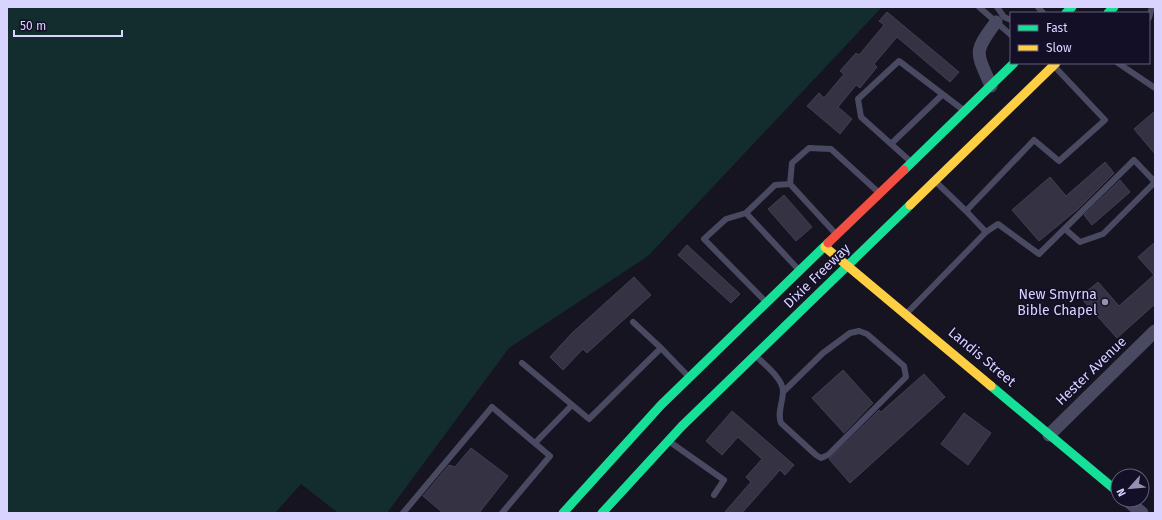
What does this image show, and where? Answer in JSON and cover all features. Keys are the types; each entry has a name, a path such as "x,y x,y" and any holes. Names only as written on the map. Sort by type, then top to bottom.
{"main road":[{"name":"Dixie Freeway","path":"563,513 615,454 690,378 1013,64"},
{"name":"Dixie Freeway","path":"607,511 668,442 755,355 1055,64"},
{"name":"Landis Street","path":"825,247 1110,485"}],"street":[{"path":"991,86 979,59 979,45 996,22"},
{"name":"Hester Avenue","path":"1050,434 1155,331"}],"lane":[{"path":"979,7 1010,34"},
{"path":"997,7 1004,17 1010,20"},
{"path":"912,162 861,117 858,99 899,61 965,111"},
{"path":"966,211 1034,140 1059,161 1105,120 1055,64"},
{"path":"1119,64 1155,88"},
{"path":"891,144 942,94"},
{"path":"837,235 790,184 792,163 809,148 831,149 880,193"},
{"path":"905,314 986,232 998,224 1039,254 1134,160 1155,182 1103,234 1080,242 1065,229"},
{"path":"935,181 986,232"},
{"path":"767,303 704,239 726,219 746,213 775,185 790,184"},
{"path":"746,213 800,271"},
{"path":"633,322 690,378"},
{"path":"755,355 782,385 783,392 779,418 781,423 821,458 828,455 906,377 906,372 904,366 867,334 855,332 850,333 823,353 783,392"},
{"path":"522,363 589,419 661,348"},
{"path":"535,443 572,405"},
{"path":"403,513 492,406 550,456 502,513"},
{"path":"668,442 724,480 714,495"}],"green space":[{"path":"7,7 882,7 648,256 509,348 387,513 338,513 301,484 275,513 7,513"}],"building":[{"path":"887,12 959,72 950,82 897,37 874,64 877,67 860,88 856,85 838,107 852,119 840,134 807,106 819,93 824,98 844,74 840,71 856,53 859,55 884,25 879,21"},
{"path":"1155,111 1155,154 1134,129"},
{"path":"1105,162 1114,173 1078,209 1039,241 1012,210 1050,177 1066,196"},
{"path":"1120,180 1130,192 1092,225 1084,215"},
{"path":"784,195 812,227 796,241 768,209"},
{"path":"1155,242 1155,304 1117,338 1080,297 1098,282 1119,306 1154,275 1138,257"},
{"path":"687,245 740,294 731,303 678,255"},
{"path":"634,277 651,295 587,353 583,349 563,370 550,357 572,333"},
{"path":"843,370 873,403 844,433 812,398"},
{"path":"924,374 945,397 850,483 829,459 879,410 881,412"},
{"path":"732,411 794,465 785,475 780,470 742,513 724,513 751,482 746,477 762,459 738,437 722,455 706,441"},
{"path":"964,413 991,433 968,465 941,444"},
{"path":"471,448 508,476 479,513 443,513 423,496 449,465 455,467"}],"traffic: fast":[{"path":"1067,12 1072,7"},
{"path":"1109,12 1114,7"},
{"path":"904,170 1013,64"},
{"path":"602,513 682,426 910,205"},
{"path":"563,513 661,405 828,243"},
{"path":"991,386 1110,485"}],"traffic: slow":[{"path":"910,205 1055,64"},
{"path":"825,247 991,386"}],"traffic: jam":[{"path":"828,243 904,170"}],"place":[{"name":"New Smyrna Bible Chapel","path":"1105,302"}]}
